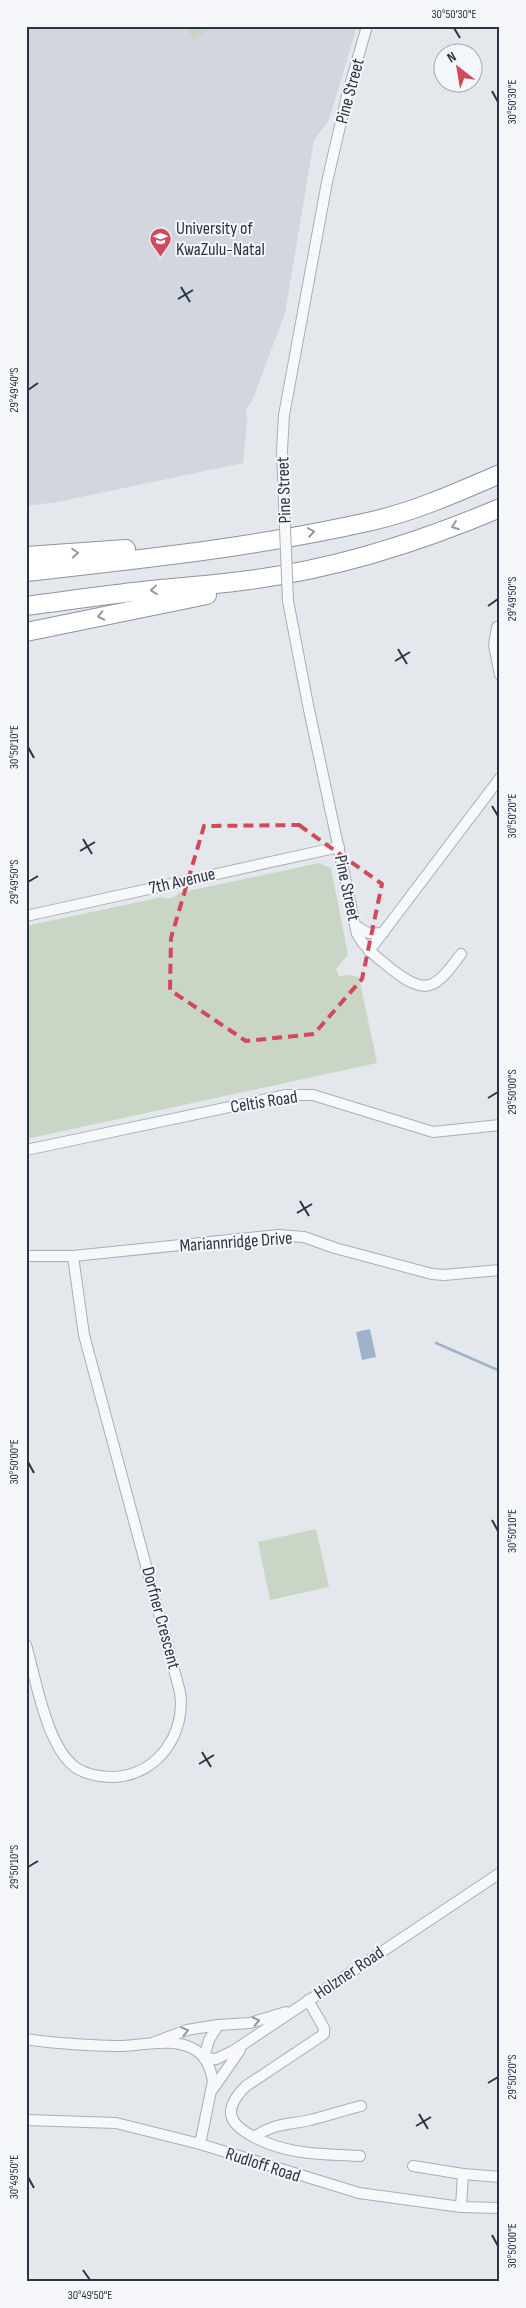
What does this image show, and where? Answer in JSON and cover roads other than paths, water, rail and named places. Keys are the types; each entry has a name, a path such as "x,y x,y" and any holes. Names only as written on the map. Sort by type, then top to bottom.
{"highway":[{"path":"26,572 246,544 373,521 456,493 500,474"},
{"path":"26,606 142,591 250,580 324,566 386,550 458,526 500,508"},
{"path":"26,556 143,548 230,538 246,544"},
{"path":"26,632 216,593 250,580"}],"street":[{"name":"Pine Street","path":"367,26 347,96 327,182 284,416 282,450 288,601 355,925 362,943 369,951"},
{"path":"498,627 494,645 500,675"},
{"path":"462,954 445,976 436,982 420,986 403,978 369,951 500,778"},
{"name":"7th Avenue","path":"26,916 339,847"},
{"path":"355,925 373,934 384,932"},
{"name":"Celtis Road","path":"26,1150 286,1095 313,1095 433,1132 500,1125"},
{"name":"Mariannridge Drive","path":"26,1256 73,1256 279,1235 304,1237 335,1248 432,1274 444,1275 500,1270"},
{"name":"Dorfner Crescent","path":"26,1645 48,1723 62,1752 75,1767 92,1775 107,1777 139,1772 161,1755 172,1741 179,1725 182,1705 180,1692 84,1335 73,1256"},
{"name":"Holzner Road","path":"154,2043 172,2034 218,2024 250,2022 293,2011 500,1873"},
{"path":"308,2000 324,2028 324,2034 246,2086 232,2104 230,2113 238,2129 269,2146 285,2150 360,2156"},
{"path":"204,2058 216,2059 227,2054 293,2011"},
{"path":"204,2058 209,2040 218,2024"},
{"path":"26,2039 59,2045 115,2046 154,2043 189,2047 197,2051 204,2058 211,2072 211,2092 200,2144"},
{"path":"211,2092 236,2054 250,2040"},
{"path":"254,2137 266,2129 277,2125 308,2120 361,2106"},
{"name":"Rudloff Road","path":"26,2120 116,2123 200,2144 359,2193 461,2208 500,2208"},
{"path":"412,2166 463,2174 500,2177"},
{"path":"461,2208 463,2174"}],"water":[{"path":"370,1329 376,1357 362,1360 356,1332"}],"waterway":[{"path":"436,1343 500,1371"}],"place":[{"name":"University of KwaZulu-Natal","path":"160,257"}]}
